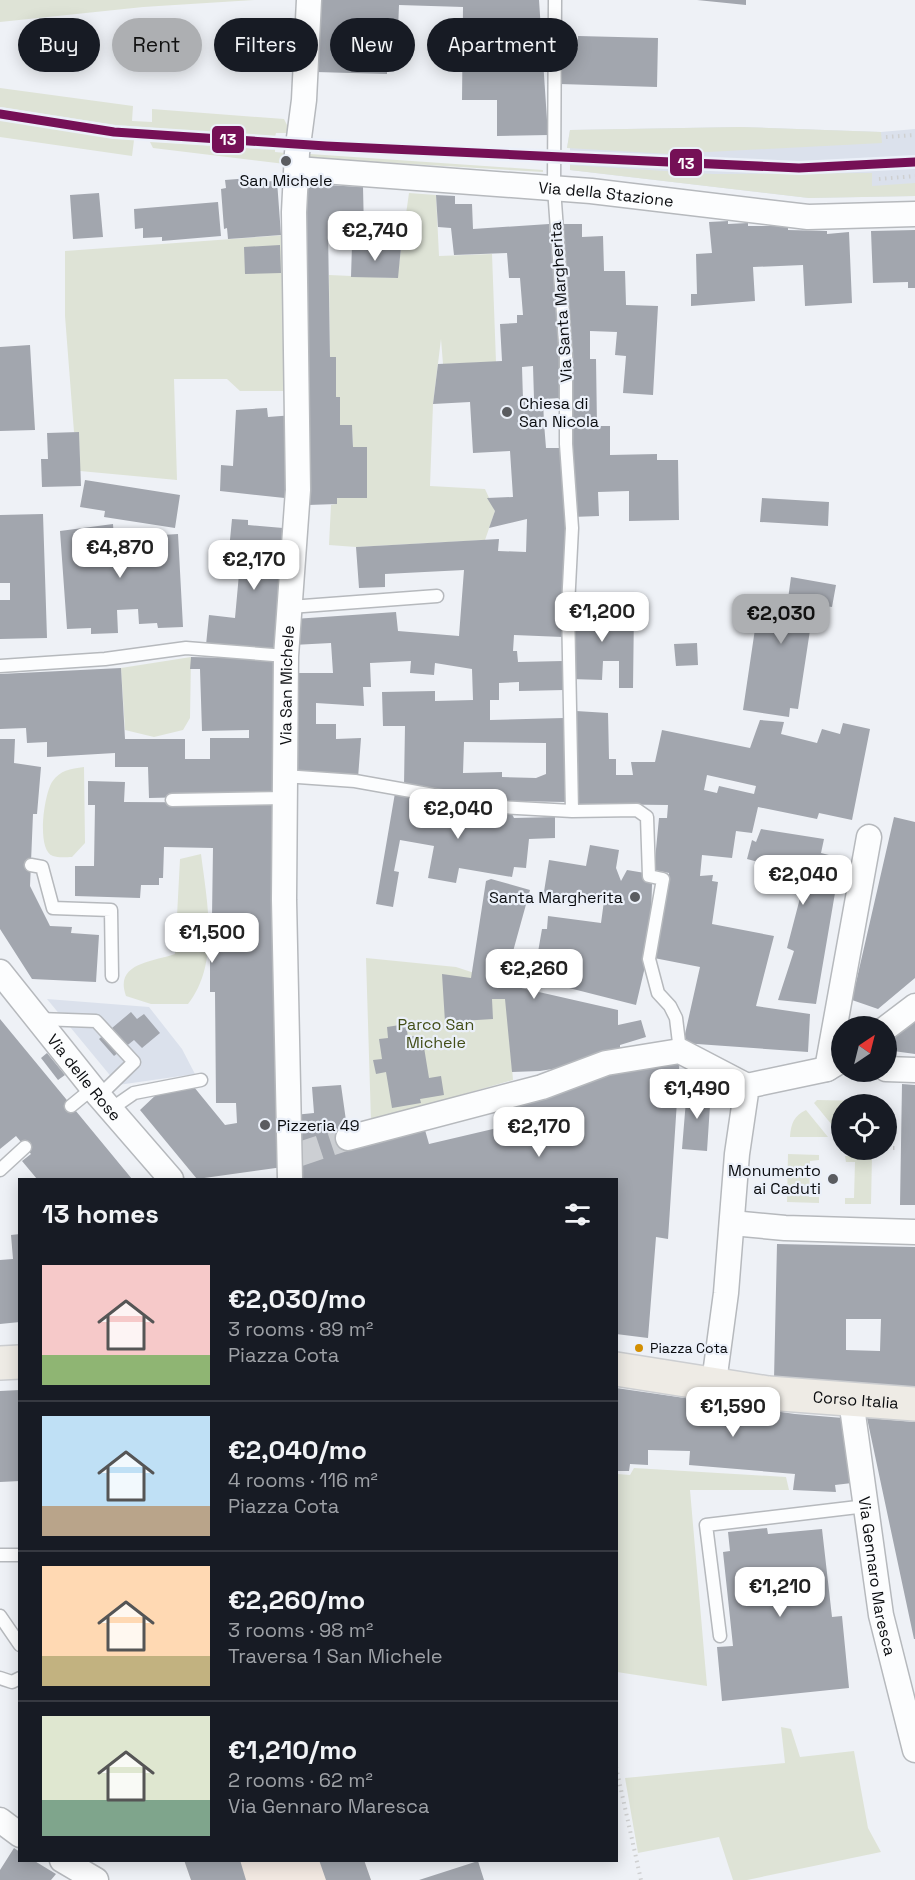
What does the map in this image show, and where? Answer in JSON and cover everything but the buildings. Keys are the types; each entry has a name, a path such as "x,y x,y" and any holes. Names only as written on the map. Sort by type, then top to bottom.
{"main road":[{"path":"0,1363 18,1362"},
{"name":"Corso Italia","path":"618,1369 714,1382 768,1393 915,1404"}],"street":[{"name":"Via San Michele","path":"290,1167 284,900 286,656 298,490 298,363 294,274 297,169 304,100 309,0"},
{"name":"Via della Stazione","path":"297,169 554,188 808,217 915,214"},
{"path":"841,1016 869,837"},
{"name":"Via delle Rose","path":"0,972 101,1098 170,1178"},
{"path":"897,1020 915,1006"},
{"path":"348,1138 542,1087 606,1063 680,1051 747,1086 831,1065"},
{"path":"897,1069 915,1070"},
{"path":"714,1382 732,1223 737,1154 747,1086"},
{"path":"732,1223 785,1228 915,1232"},
{"name":"Via Gennaro Maresca","path":"851,1400 881,1615 915,1750"},
{"path":"0,1820 18,1834"},
{"path":"68,1862 96,1880"}],"lane":[{"name":"Via Santa Margherita","path":"555,0 554,188 566,356 566,444 572,528 568,606 572,811"},
{"path":"290,607 437,596"},
{"path":"0,666 105,659 186,648 286,656"},
{"path":"172,800 355,781 501,807 572,811 637,810 647,816 649,876 663,879 649,959 658,993 670,1006 676,1018 680,1051"},
{"path":"31,865 42,867 53,908 111,910 112,976"},
{"path":"35,1018 96,1020 134,1062 101,1098"},
{"path":"71,1106 101,1098 201,1080"},
{"path":"0,1170 25,1147"},
{"path":"720,1636 706,1525 866,1506"},
{"path":"0,1556 18,1555"},
{"path":"0,1616 18,1642"},
{"path":"0,1678 12,1682 18,1679"}],"path":[{"path":"886,137 915,135"},
{"path":"879,179 915,176"},
{"path":"618,1776 641,1880"}],"shaded area":[{"path":"0,107 115,125 275,137 275,150 113,138 0,120"},
{"path":"740,127 881,132 915,129 915,196 809,198 570,170 570,148 567,148 570,130"},
{"path":"47,999 149,1007 182,1049 195,1074 118,1085"},
{"path":"185,1862 365,1862 371,1880 191,1880"}],"green space":[{"path":"0,0 254,0 143,7 18,18 18,20 0,22"},
{"path":"0,88 133,106 132,121 152,122 152,109 284,119 291,133 276,133 275,137 115,125 0,107"},
{"path":"0,120 134,140 132,156 0,137"},
{"path":"740,127 881,132 882,143 670,154 567,148 570,130"},
{"path":"150,142 275,150 275,152 286,153 285,164 153,148"},
{"path":"310,154 543,170 543,172 310,158"},
{"path":"570,165 713,174 872,173 872,186 915,183 915,196 809,198 570,170"},
{"path":"409,193 436,195 439,256 492,254 496,362 443,364 441,339 433,404 430,486 485,489 495,511 485,540 356,547 329,545 331,505 336,504 337,498 367,447 353,447 352,426 340,425 340,398 336,397 336,357 330,357 329,275 397,278"},
{"path":"286,235 295,391 240,391 227,379 174,379 177,480 80,471 79,432 74,432 65,316 65,251"},
{"path":"191,657 190,718 183,730 154,737 125,730 121,668"},
{"path":"84,767 85,843 72,857 53,856 48,852 43,833 44,810 49,789 55,778 62,773"},
{"path":"201,854 209,932 208,951 198,988 188,1004 151,1004 126,996 125,977 130,970 146,962 175,954 180,859"},
{"name":"Parco San Michele","path":"366,958 456,967 505,983 513,1080 371,1121"},
{"path":"817,1100 831,1100 831,1124 814,1103"},
{"path":"806,1110 828,1137 790,1137 794,1120"},
{"path":"788,1154 819,1155 819,1160 810,1161 809,1197 819,1197 819,1203 787,1202"},
{"path":"846,1160 872,1160 871,1204 845,1204 845,1198 854,1198 855,1162 846,1162"},
{"path":"634,1468 786,1477 789,1490 690,1490 707,1686 618,1672 618,1474 630,1475"},
{"path":"781,1727 791,1729 800,1757 854,1751 868,1828 881,1852 747,1880 733,1880 719,1837 638,1853 625,1778 785,1763"}],"tunnel":[{"path":"297,1155 348,1138"}],"rail line":[{"name":"13","path":"0,114 114,132 326,146 799,168 915,162"}],"place":[{"name":"San Michele","path":"286,161"},
{"name":"Chiesa di San Nicola","path":"507,412"},
{"name":"Santa Margherita","path":"635,897"},
{"name":"Pizzeria 49","path":"265,1125"},
{"name":"Monumento ai Caduti","path":"833,1179"},
{"name":"Piazza Cota","path":"639,1348"}]}
